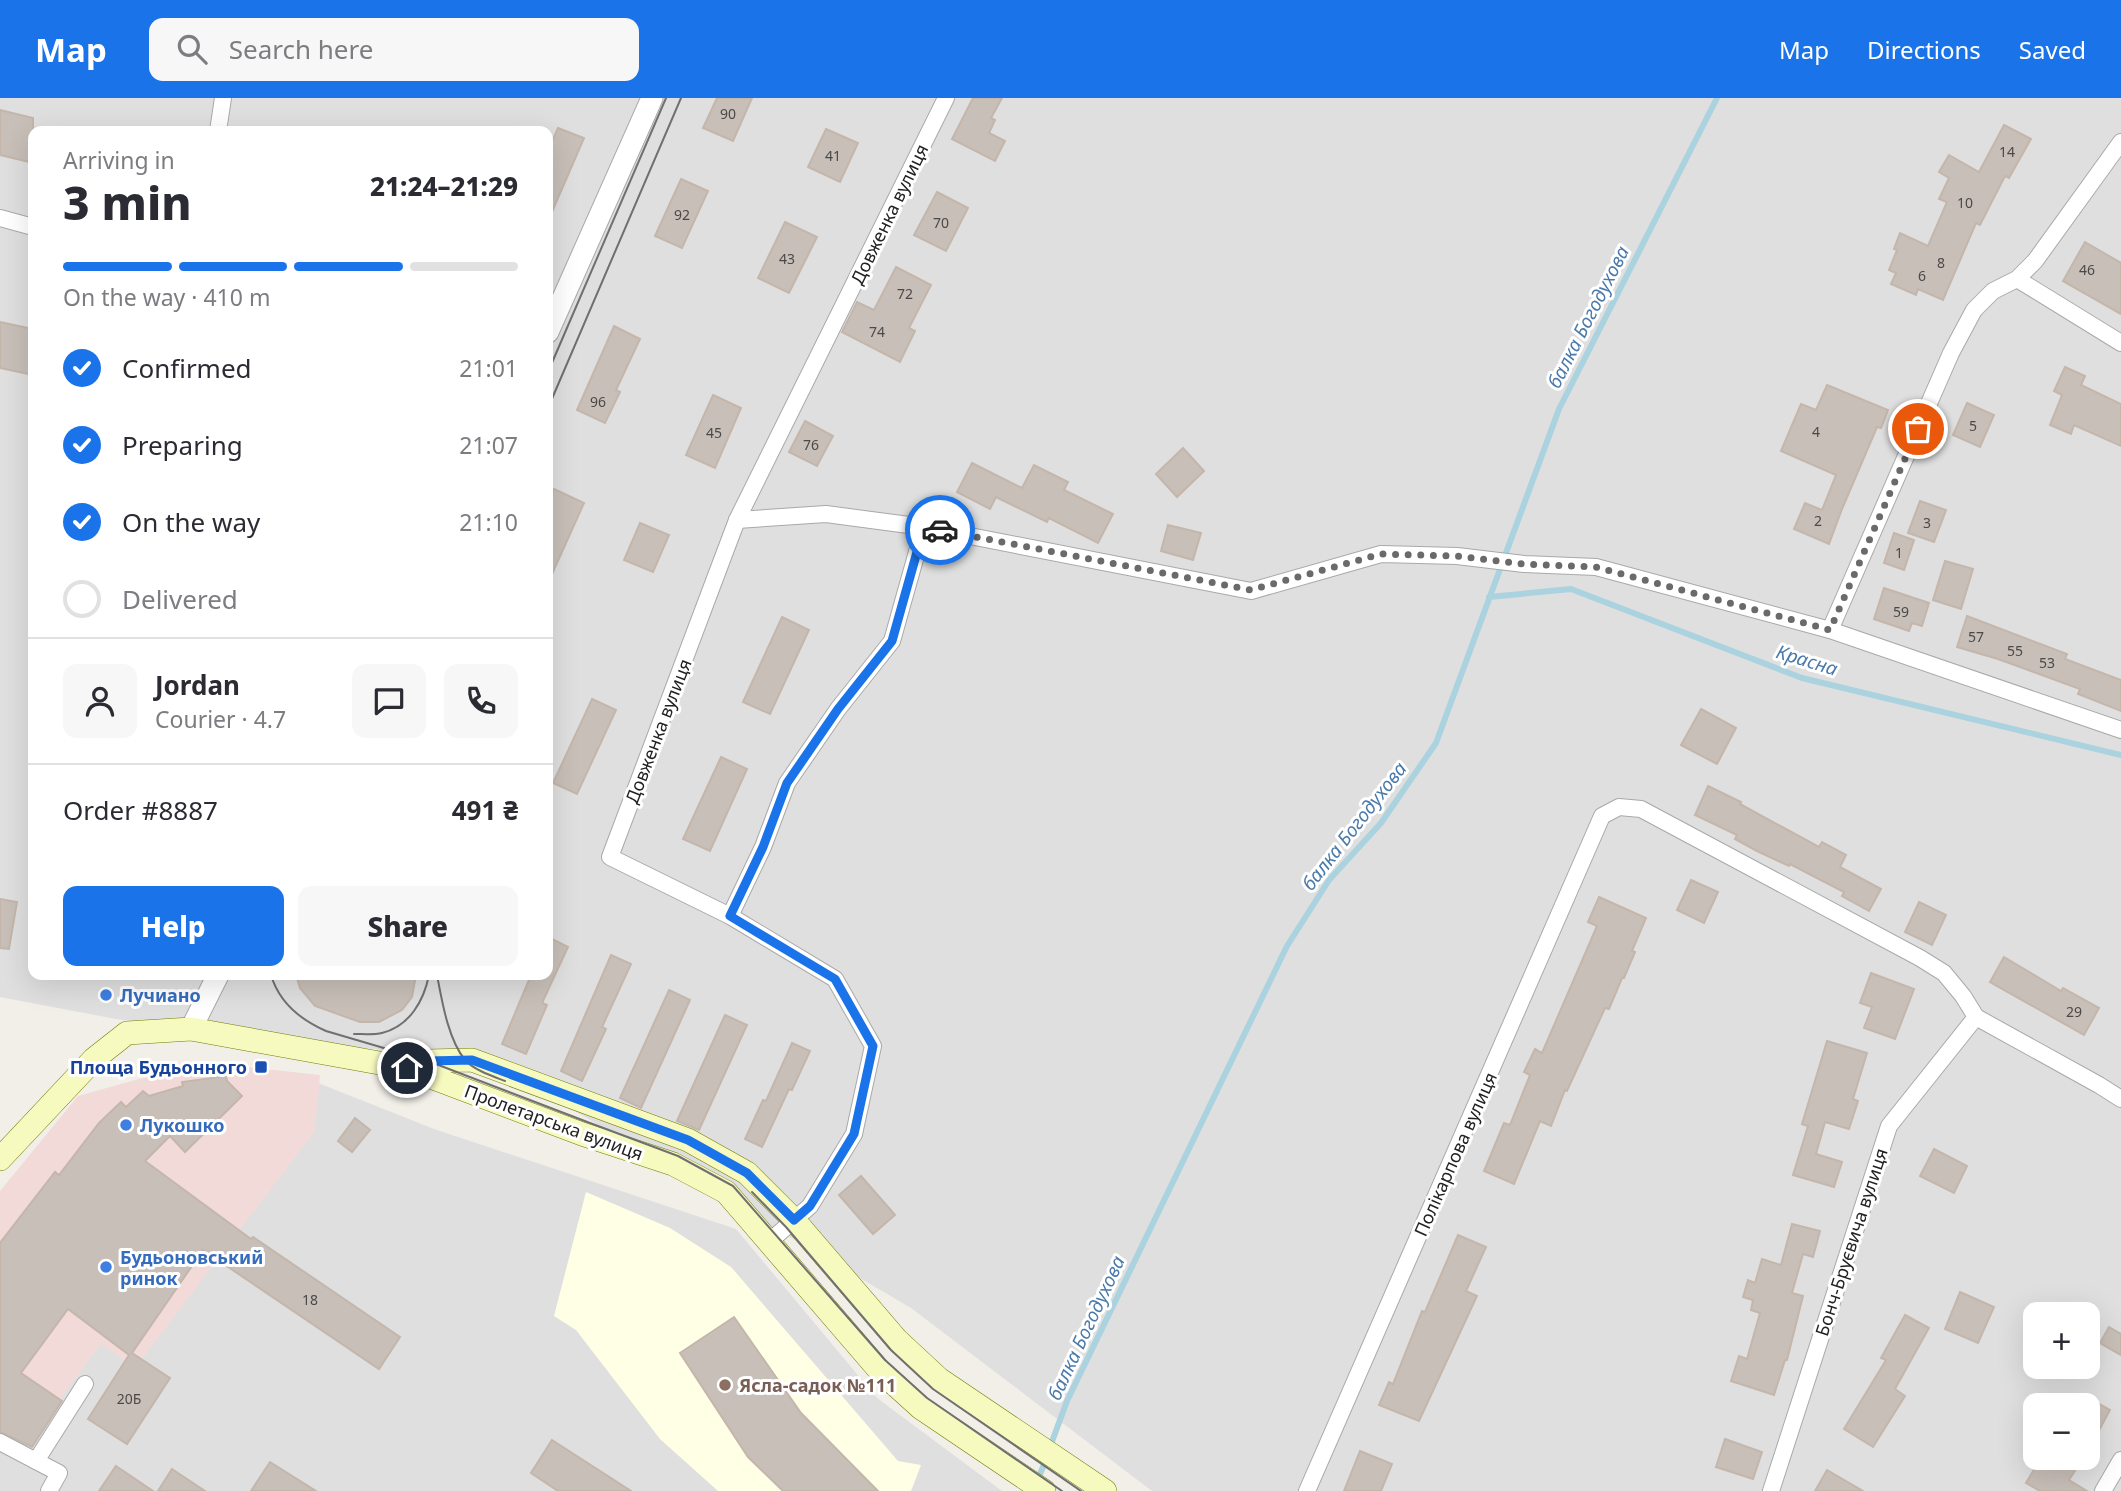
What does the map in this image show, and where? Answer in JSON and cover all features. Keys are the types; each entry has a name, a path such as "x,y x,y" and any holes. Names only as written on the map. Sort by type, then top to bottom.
{"main road":[{"path":"0,1159 94,1059 127,1033 191,1029 407,1068"},
{"name":"Пролетарська вулиця","path":"407,1068 428,1061 472,1060 688,1140 747,1173 794,1220 897,1340 939,1379 1105,1491"},
{"name":"Пролетарська вулиця","path":"407,1068 582,1134 673,1164 726,1192 880,1371 921,1408 1044,1491"}],"street":[{"path":"219,126 223,98"},
{"path":"553,321 652,98"},
{"name":"Довженка вулиця","path":"769,1242 810,1206 854,1134 873,1046 835,979 730,916 610,857 737,520 947,98"},
{"path":"1830,630 1951,353 1974,310 1993,291 2017,279 2035,261 2121,142"},
{"path":"0,218 28,226"},
{"path":"2017,279 2121,343"},
{"path":"737,520 827,514 924,527 1251,590 1381,554 1457,556 1524,564 1596,567 1830,630 2121,730"},
{"path":"730,916 763,847 787,783 838,709 892,641 924,527"},
{"name":"Полікарпова вулиця","path":"1307,1491 1602,816 1619,807 1642,809 1920,958 1944,973 1976,1017"},
{"path":"191,1029 216,980"},
{"path":"1976,1017 2121,1099"},
{"name":"Бонч-Бруєвича вулиця","path":"1772,1491 1889,1126 1976,1017"},
{"path":"36,1461 85,1384"},
{"path":"0,1442 60,1473 49,1491"},
{"path":"2103,1491 2121,1460"}],"shaded area":[{"path":"0,98 2121,98 2121,1491 1152,1491 911,1308 486,1059 307,1043 116,1019 0,997"},
{"name":"Будьоновський ринок","path":"221,1064 320,1075 315,1131 135,1368 101,1344 46,1418 0,1387 0,1191 78,1096 139,1079"},
{"path":"298,1075 434,1129 736,1229 877,1398 1002,1491 0,1491 0,1235"},
{"name":"Ясла-садок №111","path":"586,1192 670,1228 731,1267 898,1461 921,1465 911,1491 718,1491 660,1439 576,1330 554,1316"}],"building":[{"path":"717,98 752,98 733,141 703,128"},
{"path":"973,98 1002,98 991,118 995,120 989,133 1005,141 995,161 952,139"},
{"path":"0,110 33,118 33,126 28,126 28,162 0,155"},
{"path":"2004,125 2031,139 2009,178 2005,176 1980,225 1976,223 1943,300 1918,289 1916,295 1891,284 1896,273 1889,270 1900,233 1928,246 1947,202 1939,199 1949,178 1939,172 1949,155 1979,172"},
{"path":"558,128 584,138 553,209 553,140"},
{"path":"826,129 858,143 840,182 808,167"},
{"path":"681,179 708,191 682,248 655,236"},
{"path":"937,192 968,208 946,251 914,235"},
{"path":"785,222 817,237 789,293 758,278"},
{"path":"2085,242 2121,263 2121,314 2063,281"},
{"path":"896,267 931,285 909,328 915,331 900,362 842,332 857,302 874,310"},
{"path":"0,322 28,328 28,374 0,368"},
{"path":"614,326 640,339 616,390 620,392 605,423 577,410"},
{"path":"2065,367 2085,376 2081,385 2121,404 2121,446 2074,425 2071,434 2050,425 2062,395 2054,391"},
{"path":"1827,385 1888,410 1881,428 1877,427 1829,544 1794,529 1805,503 1822,510 1836,475 1781,451 1801,404 1816,410"},
{"path":"713,395 741,408 715,468 686,455"},
{"path":"1967,403 1994,415 1980,447 1953,435"},
{"path":"805,421 833,436 817,466 789,452"},
{"path":"1183,448 1204,471 1177,497 1156,474"},
{"path":"972,463 1022,488 1034,465 1068,482 1064,490 1113,514 1098,543 1049,518 1047,522 996,497 990,509 957,492"},
{"path":"554,489 584,503 553,572"},
{"path":"1920,501 1946,510 1934,542 1908,533"},
{"path":"640,523 669,535 653,572 624,560"},
{"path":"1168,525 1201,533 1193,560 1161,551"},
{"path":"1894,533 1914,540 1904,570 1884,563"},
{"path":"1945,561 1973,569 1961,609 1933,600"},
{"path":"1884,588 1929,603 1922,626 1912,623 1909,631 1874,619"},
{"path":"1967,616 2067,654 2065,659 2121,680 2121,711 2078,694 2080,689 1957,647"},
{"path":"782,617 809,630 770,714 743,702"},
{"path":"592,699 616,710 577,794 553,783"},
{"path":"1701,709 1736,728 1717,764 1681,745"},
{"path":"721,757 747,769 710,851 683,839"},
{"path":"1708,786 1819,847 1822,842 1846,855 1840,867 1881,889 1869,911 1842,896 1844,892 1790,864 1789,866 1757,851 1735,839 1737,835 1695,815"},
{"path":"1691,880 1718,892 1704,923 1677,910"},
{"path":"1599,897 1646,918 1624,978 1609,1009 1605,1008 1567,1091 1565,1090 1551,1126 1540,1121 1514,1184 1484,1171 1504,1123 1510,1125 1530,1075 1524,1072 1535,1049 1542,1053 1597,926 1588,922"},
{"path":"0,899 17,902 9,949 0,948"},
{"path":"1919,902 1946,915 1932,945 1905,932"},
{"path":"553,940 568,947 553,979"},
{"path":"611,955 631,964 602,1027 606,1029 582,1081 561,1071"},
{"path":"2004,957 2061,991 2063,988 2099,1008 2084,1035 1990,982"},
{"path":"1871,973 1914,989 1895,1039 1864,1028 1872,1007 1860,1003"},
{"path":"298,980 415,980 412,997 402,1010 379,1022 360,1022 315,1006 300,988"},
{"path":"529,980 553,980 542,1003 547,1005 526,1054 502,1044"},
{"path":"669,990 690,1000 641,1108 620,1098"},
{"path":"725,1015 747,1025 699,1130 677,1121"},
{"path":"1827,1041 1867,1053 1853,1099 1858,1101 1849,1129 1825,1122 1816,1154 1842,1162 1834,1187 1793,1175 1808,1126 1802,1124"},
{"path":"792,1043 810,1051 762,1147 745,1139 763,1100 766,1101"},
{"path":"226,1076 227,1081 242,1096 185,1152 170,1136 145,1161 251,1239 253,1237 400,1337 379,1369 203,1250 132,1353 170,1378 127,1444 88,1419 129,1355 68,1309 21,1373 62,1401 32,1447 0,1432 0,1243 55,1172 59,1175 99,1123 121,1102 126,1107 143,1091 149,1096 183,1086 182,1082"},
{"path":"355,1118 370,1130 352,1152 338,1141"},
{"path":"1934,1149 1967,1166 1954,1193 1920,1176"},
{"path":"861,1176 895,1215 873,1234 839,1195"},
{"path":"1792,1224 1820,1231 1813,1257 1803,1254 1792,1293 1803,1296 1787,1360 1774,1395 1731,1381 1739,1356 1747,1359 1760,1313 1751,1310 1753,1300 1743,1297 1748,1280 1755,1283 1762,1259 1781,1265"},
{"path":"1458,1235 1486,1247 1466,1291 1477,1296 1419,1421 1379,1405 1389,1382 1393,1384 1422,1311 1425,1312"},
{"path":"1960,1292 1994,1307 1978,1343 1945,1329"},
{"path":"1905,1315 1929,1328 1895,1389 1905,1396 1873,1447 1844,1429 1886,1360 1881,1358"},
{"path":"734,1317 801,1413 878,1491 783,1491 748,1457 680,1353"},
{"path":"2109,1327 2121,1334 2121,1355 2100,1343"},
{"path":"2100,1405 2110,1410 2100,1429"},
{"path":"1725,1439 1762,1452 1753,1479 1716,1467"},
{"path":"552,1440 631,1491 558,1491 531,1473"},
{"path":"1360,1451 1392,1464 1381,1491 1344,1491"},
{"path":"270,1462 316,1491 251,1491"},
{"path":"116,1466 153,1491 99,1491"},
{"path":"172,1469 205,1491 158,1491"},
{"path":"1827,1470 1863,1491 1815,1491"},
{"path":"2034,1470 2075,1470 2069,1480 2087,1491 2040,1491 2026,1483"}],"waterway":[{"name":"балка Богодухова","path":"1050,1447 1067,1401 1287,946 1329,880 1381,823 1436,743 1559,409 1717,98"},
{"name":"Красна","path":"1489,597 1571,589 1802,678 2121,755"},
{"name":"балка Богодухова","path":"1038,1479 1047,1457"}],"tram line":[{"path":"553,360 666,98"},
{"path":"553,396 681,98"},
{"path":"273,980 279,994 292,1009 326,1031 428,1061 678,1156 733,1186 885,1360 927,1398 1062,1491"},
{"path":"354,1034 392,1030 414,1011 427,980"},
{"path":"438,980 447,1019 459,1051 473,1067 505,1081"},
{"path":"752,1192 786,1227 891,1350 933,1389 1081,1491"}],"way so far":[{"path":"940,530 1251,590 1381,554 1457,556 1524,564 1596,567 1830,630 1918,429"}],"place":[{"name":"Лучиано","path":"106,995"},
{"name":"Площа Будьонного","path":"261,1067"},
{"name":"Лукошко","path":"126,1125"},
{"name":"Будьоновський ринок","path":"106,1267"},
{"name":"Ясла-садок №111","path":"725,1385"}],"route":[{"path":"407,1068 428,1061 472,1060 688,1140 747,1173 794,1220 810,1206 854,1134 873,1046 835,979 730,916 763,847 787,783 838,709 892,641 924,527 940,530"}]}
